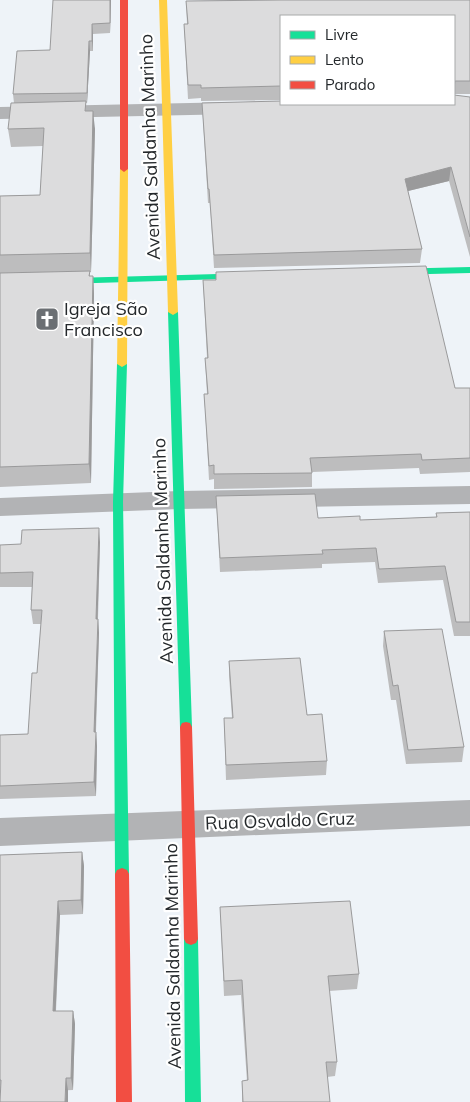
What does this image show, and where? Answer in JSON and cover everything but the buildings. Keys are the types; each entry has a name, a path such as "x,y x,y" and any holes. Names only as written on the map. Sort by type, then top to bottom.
{"street":[{"name":"Avenida Saldanha Marinho","path":"124,0 124,280 118,502 124,1102"},
{"name":"Avenida Saldanha Marinho","path":"163,0 188,824 193,1102"},
{"path":"0,113 254,107"},
{"path":"381,272 470,270"},
{"path":"0,283 262,276"},
{"path":"0,507 179,500 470,495"},
{"name":"Rua Osvaldo Cruz","path":"0,832 470,813"}],"traffic: fast":[{"path":"389,272 470,270"},
{"path":"0,283 254,276"},
{"path":"173,312 186,727"},
{"path":"122,364 118,502 122,874"},
{"path":"191,939 193,1102"}],"traffic: slow":[{"path":"163,0 173,312"},
{"path":"122,364 124,169"}],"traffic: jam":[{"path":"124,0 124,169"},
{"path":"186,727 191,939"},
{"path":"122,874 124,1102"}],"place":[{"name":"Igreja São Francisco","path":"47,319"}]}
